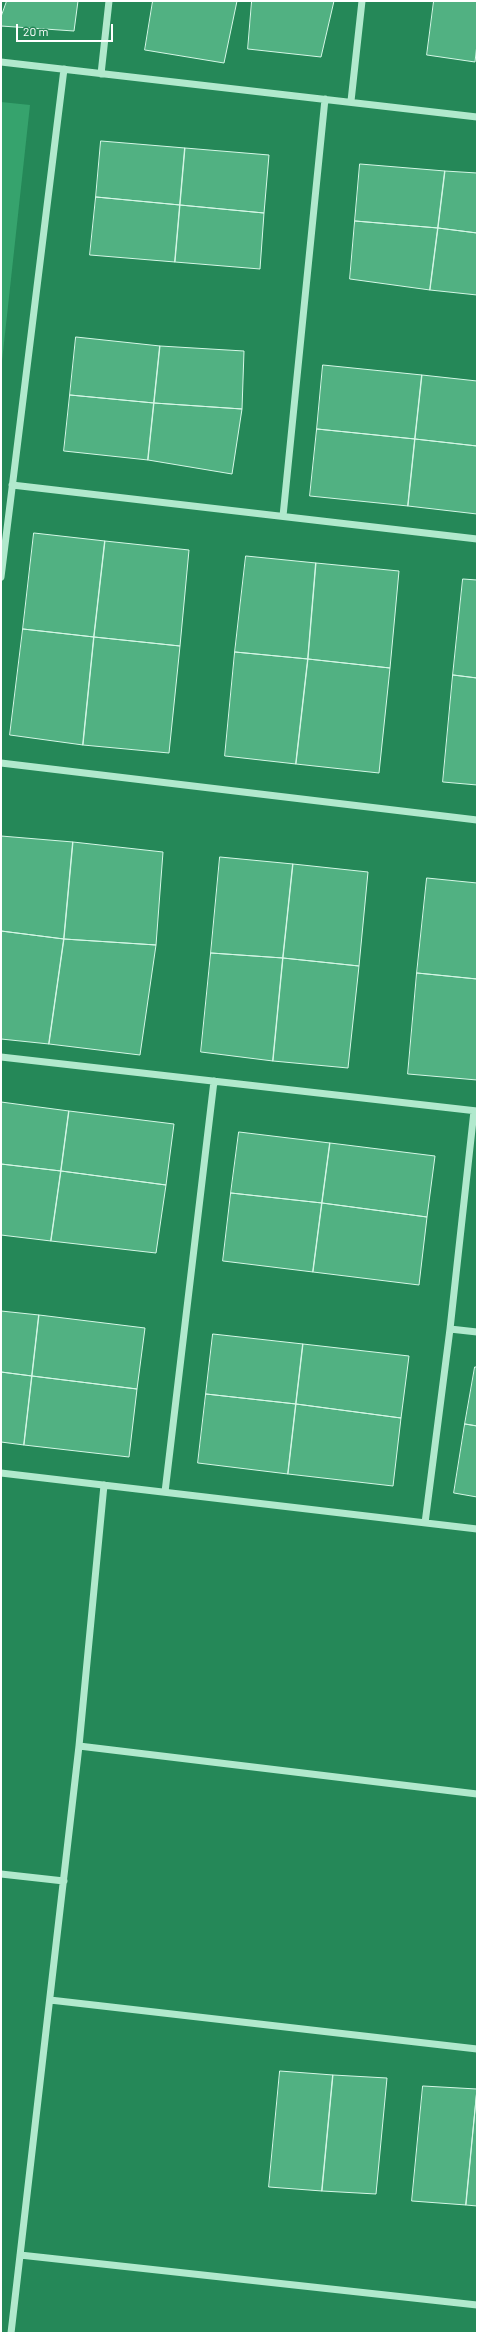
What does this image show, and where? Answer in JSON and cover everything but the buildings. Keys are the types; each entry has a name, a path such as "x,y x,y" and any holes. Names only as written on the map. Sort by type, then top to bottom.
{"street":[{"path":"101,74 109,1"},
{"path":"351,102 362,1"},
{"path":"1,62 477,117"},
{"path":"1,577 64,69"},
{"path":"283,516 325,99"},
{"path":"12,485 477,539"},
{"path":"1,763 477,820"},
{"path":"1,1057 475,1111 450,1329 425,1523"},
{"path":"165,1492 214,1081"},
{"path":"450,1329 477,1332"},
{"path":"1,1473 477,1529"},
{"path":"11,2333 80,1746 104,1485"},
{"path":"80,1746 477,1794"},
{"path":"1,1874 64,1881"},
{"path":"50,2000 477,2049"},
{"path":"20,2255 477,2305"}],"green space":[{"path":"1,102 30,105 1,370"}]}
